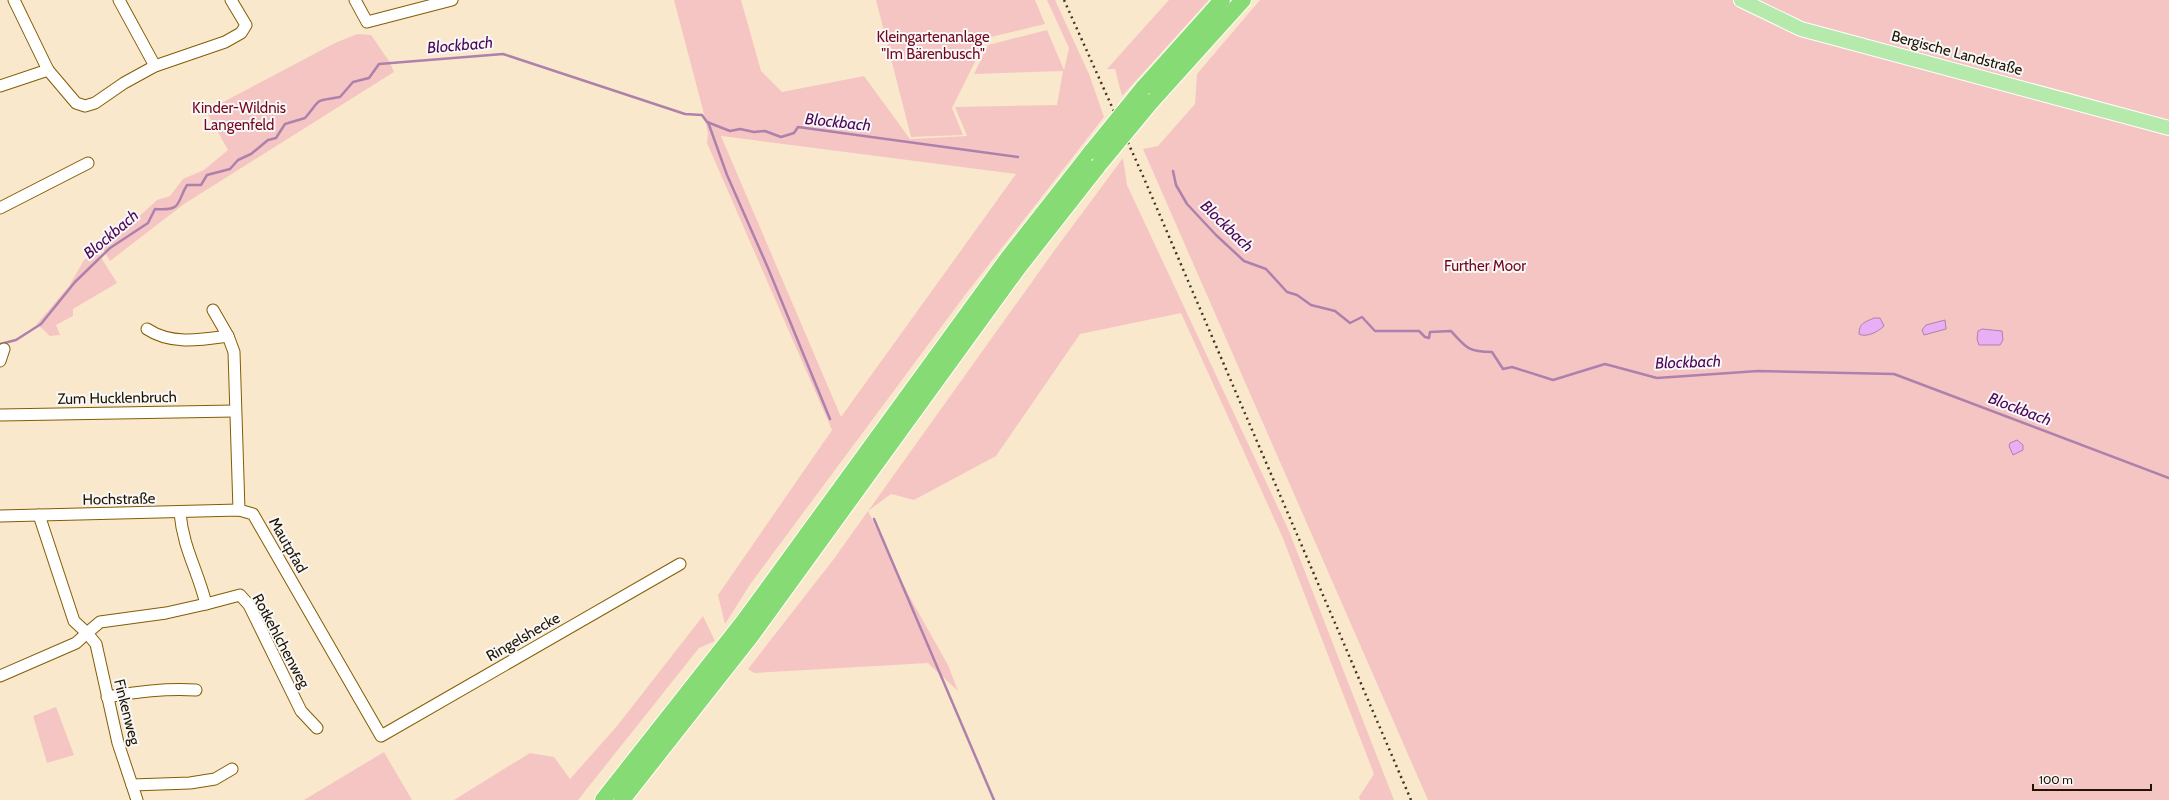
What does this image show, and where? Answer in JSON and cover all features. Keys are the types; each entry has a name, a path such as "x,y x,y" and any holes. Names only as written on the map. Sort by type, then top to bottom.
{"highway":[{"path":"622,800 714,672 744,621 1008,258 1092,150 1143,88 1222,0"},
{"path":"603,800 714,672 751,636 1018,268 1098,166 1151,102 1243,0"}],"main road":[{"name":"Bergische Landstraße","path":"1741,0 1801,29 2169,128"}],"street":[{"path":"14,0 48,70 76,103 85,106 95,103 124,83 155,66 224,42 241,33 246,25 231,0"},
{"path":"120,0 155,66"},
{"path":"355,0 367,22 452,0"},
{"path":"0,86 48,70"},
{"path":"0,208 88,163"},
{"path":"212,310 228,336 234,352 239,510"},
{"path":"147,329 166,339 200,340 228,336"},
{"path":"0,361 4,349"},
{"name":"Zum Hucklenbruch","path":"0,415 235,411"},
{"name":"Hochstraße","path":"0,516 180,513 239,510"},
{"name":"Mautpfad","path":"239,510 253,514 381,736"},
{"path":"0,676 76,643 100,622 166,613 206,604 200,579 186,550 180,513"},
{"name":"Finkenweg","path":"39,515 74,621 96,644 107,697 136,800"},
{"name":"Ringelshecke","path":"381,736 680,564"},
{"name":"Rotkehlchenweg","path":"206,604 240,595 249,605 301,711 318,728"},
{"path":"107,697 144,691 177,689 196,690"},
{"path":"132,785 190,783 215,779 232,770"}],"green space":[{"path":"674,0 741,0 761,71 782,92 864,76 910,139 967,136 955,107 1057,105 1063,71 974,74 988,45 1047,30 1064,70 1069,48 1047,0 1055,0 1089,74 1104,117 965,295 751,583 725,624 718,595 832,430 707,143 708,134","holes":["721,136 1016,174 841,417"]},
{"name":"Kleingartenanlage \"Im Bärenbusch\"","path":"876,0 1035,0 1045,24 987,38 952,108 963,135 911,137"},
{"path":"1169,0 1209,0 1122,96 1115,69 1107,69"},
{"name":"Further Moor","path":"1260,0 2169,0 2169,800 1428,800 1143,149 1158,146 1195,104 1197,74"},
{"name":"Kinder-Wildnis Langenfeld","path":"357,34 371,35 389,61 394,72 184,204 110,261 101,246 122,232 157,200 170,196 183,179 204,170 228,150 206,111 335,43"},
{"path":"1123,158 1127,185 1289,531 1394,800 1360,800 1359,797 1374,774 1282,536 1181,313 1080,334 996,456 914,500 891,494 868,511 1054,251"},
{"path":"97,251 117,283 73,309 73,316 56,325 60,335 50,336 37,324 69,286 84,260"},
{"path":"868,511 908,594 948,665 958,691 928,663 754,673 748,669 833,560"},
{"path":"703,616 715,641 699,648 578,800 454,800 530,753 554,757 570,779 617,726"},
{"path":"56,707 74,755 47,763 33,716"},
{"path":"384,752 412,800 304,800"}],"shaded area":[{"path":"1874,318 1880,318 1884,326 1872,334 1859,334 1861,325"},
{"path":"1945,320 1946,329 1924,335 1922,330 1926,325"},
{"path":"1982,329 2002,331 2003,340 2000,345 1979,345 1977,339 1978,331"},
{"path":"2017,440 2023,445 2023,450 2013,455 2009,446 2010,443"}],"waterway":[{"name":"Blockbach","path":"0,344 16,340 41,324 75,282 110,248 148,223 155,209 170,209 175,207 187,185 201,185 207,175 230,169 238,160 251,154 268,140 276,138 285,124 305,118 321,100 340,97 353,82 369,78 379,64 503,54 685,114 702,115 707,122 730,131 740,129 754,132 765,131 781,137 794,133 798,127 1018,157"},
{"path":"708,122 727,175 768,268 830,419"},
{"name":"Blockbach","path":"1173,171 1176,185 1187,204 1216,235 1244,261 1266,269 1287,292 1297,295 1311,305 1335,311 1350,323 1362,317 1375,331 1419,331 1425,337 1429,338 1430,332 1451,331 1468,348 1478,351 1492,352 1503,369 1512,367 1553,380 1605,364 1657,378 1758,371 1894,374 2169,478"},
{"path":"874,519 994,800"}],"railway":[{"path":"1064,0 1143,176 1411,800"}]}
